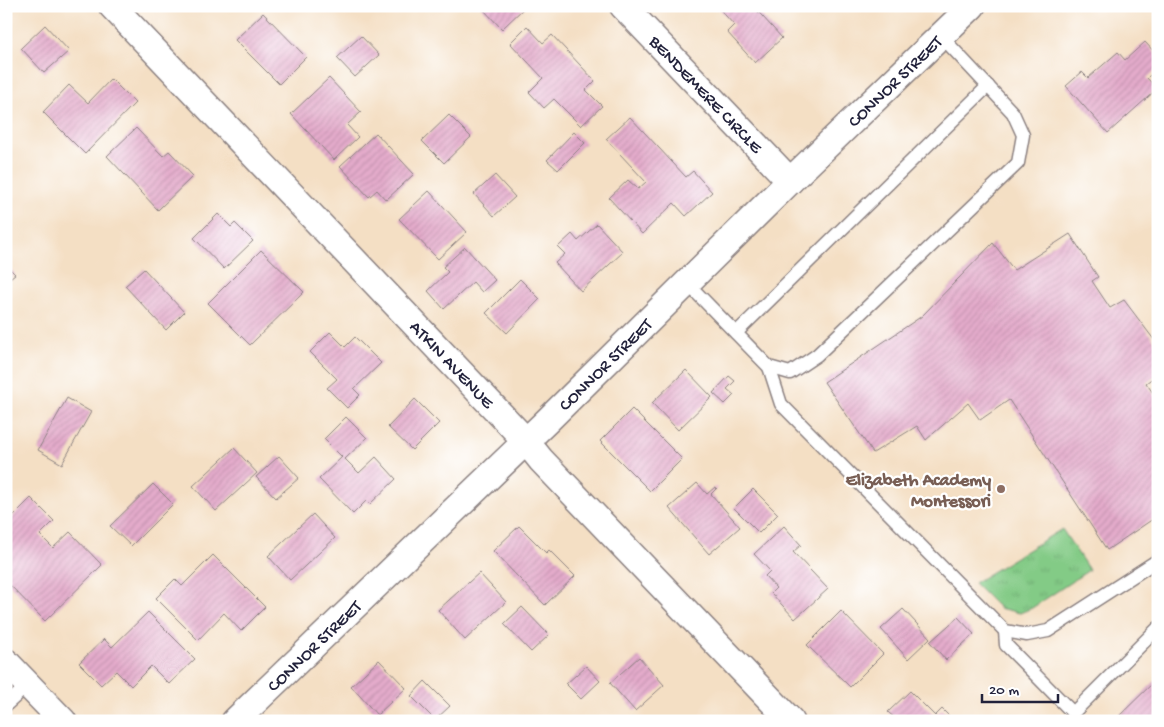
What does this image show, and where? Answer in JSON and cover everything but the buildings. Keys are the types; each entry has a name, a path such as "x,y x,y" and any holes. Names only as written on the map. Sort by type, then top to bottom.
{"street":[{"name":"ATKIN AVENUE","path":"112,6 525,440 541,460 791,721"},
{"name":"BENDEMERE CIRCLE","path":"624,6 790,180"},
{"name":"CONNOR STREET","path":"235,721 687,283 790,180 972,6"},
{"path":"6,662 62,721"}],"lane":[{"path":"687,283 770,367 790,373 817,355 1018,163 1023,135 1013,113 941,36"},
{"path":"736,333 988,86"},
{"path":"770,367 781,404 1005,631 1027,635 1048,632 1158,560"},
{"path":"1005,631 1006,645 1074,713 1158,628"},
{"path":"6,705 28,685"}],"green space":[{"path":"1062,529 1089,570 1032,608 1020,613 999,608 974,583"}],"place":[{"name":"Elizabeth Academy Montessori","path":"1001,489"}]}
